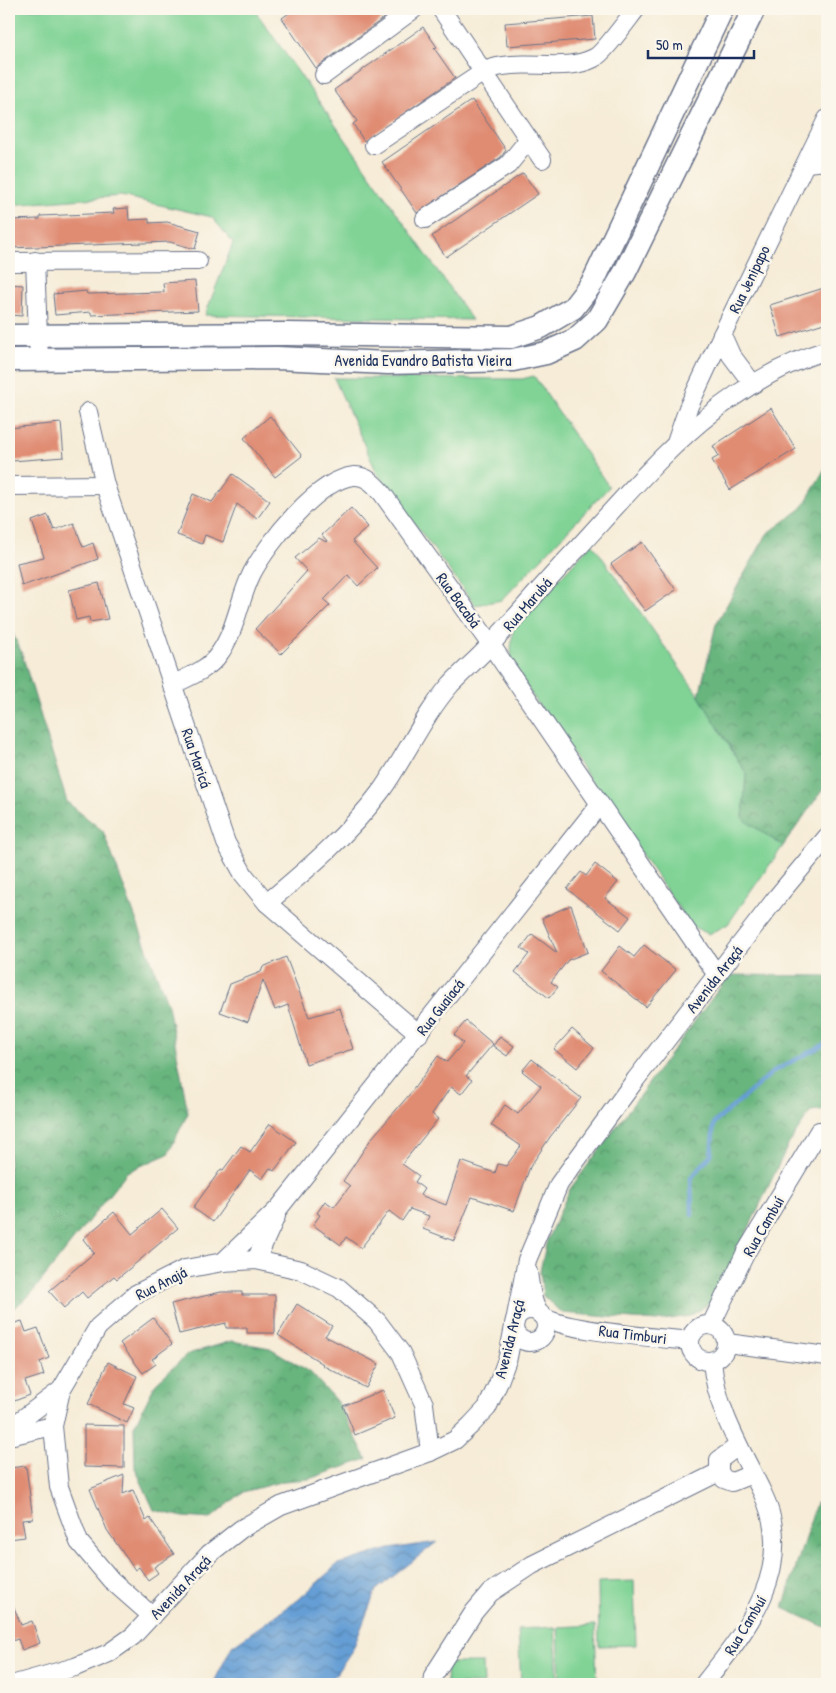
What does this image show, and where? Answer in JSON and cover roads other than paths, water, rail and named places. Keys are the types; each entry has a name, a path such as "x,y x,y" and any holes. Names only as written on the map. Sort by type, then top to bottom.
{"main road":[{"name":"Avenida Evandro Batista Vieira","path":"9,336 512,337 542,327 573,308 593,282 722,9"},
{"name":"Avenida Evandro Batista Vieira","path":"9,360 277,358 382,363 513,360 546,353 575,340 598,320 626,272 754,9"},
{"path":"382,336 382,363"}],"street":[{"path":"324,75 414,9"},
{"path":"441,9 542,159"},
{"path":"374,145 484,71 500,64 578,64 596,58 636,9"},
{"name":"Rua Jenipapo","path":"676,442 688,408 722,335 827,120"},
{"path":"425,219 508,165 529,139"},
{"path":"806,163 827,161"},
{"path":"35,261 39,360"},
{"path":"9,262 198,261"},
{"path":"722,335 731,355 752,383"},
{"name":"Rua Marubá","path":"267,903 347,831 381,791 424,721 451,684 491,645 528,601 676,442 752,383 802,358 827,350"},
{"name":"Rua Maricá","path":"88,412 105,485 226,843 244,875 267,903 419,1034"},
{"name":"Rua Bacabá","path":"172,685 201,671 220,654 252,574 280,532 309,500 337,481 355,476 368,479 382,492 491,645 717,975"},
{"path":"9,486 105,485"},
{"name":"Rua Guaiacá","path":"223,1262 279,1208 599,805"},
{"name":"Avenida Araçá","path":"15,1684 75,1667 110,1653 133,1636 210,1554 241,1529 281,1506 430,1452 455,1440 471,1425 487,1408 508,1357 527,1260 559,1184 590,1139 717,975 824,842"},
{"name":"Rua Cambuí","path":"711,1324 746,1252 820,1131"},
{"name":"Rua Guaiacá","path":"256,1260 279,1208"},
{"name":"Rua Anajá","path":"152,1616 111,1580 79,1542 59,1487 53,1426 60,1390 98,1327 136,1294 185,1269 223,1262 256,1260 301,1270 339,1288 377,1321 401,1353 424,1404 430,1452"},
{"path":"527,1260 532,1296 545,1322 546,1328 536,1341 527,1342 517,1336 514,1322 516,1317 524,1311 535,1311 540,1314"},
{"name":"Rua Timburi","path":"540,1314 555,1322 576,1327 690,1341"},
{"path":"711,1324 724,1333 727,1343 723,1355 712,1361 700,1360 690,1347 691,1335 700,1326 711,1324"},
{"name":"Rua Timburi","path":"498,1384 513,1363 536,1341 553,1332 576,1327"},
{"path":"727,1343 827,1356"},
{"path":"712,1361 714,1384 720,1404 738,1446 720,1460 718,1472"},
{"path":"9,1429 60,1390"},
{"path":"9,1436 53,1426"},
{"name":"Rua Cambuí","path":"704,1684 737,1642 762,1601 772,1567 774,1540 769,1508 738,1446"},
{"path":"718,1472 724,1479 732,1482 752,1474"},
{"path":"432,1684 434,1676 474,1612 490,1593 532,1565 718,1472"}],"water":[{"path":"437,1542 376,1590 353,1649 329,1684 213,1684 232,1646 298,1600 338,1564 389,1549"}],"waterway":[{"path":"692,1215 691,1178 711,1155 714,1123 774,1071 827,1043"}]}
